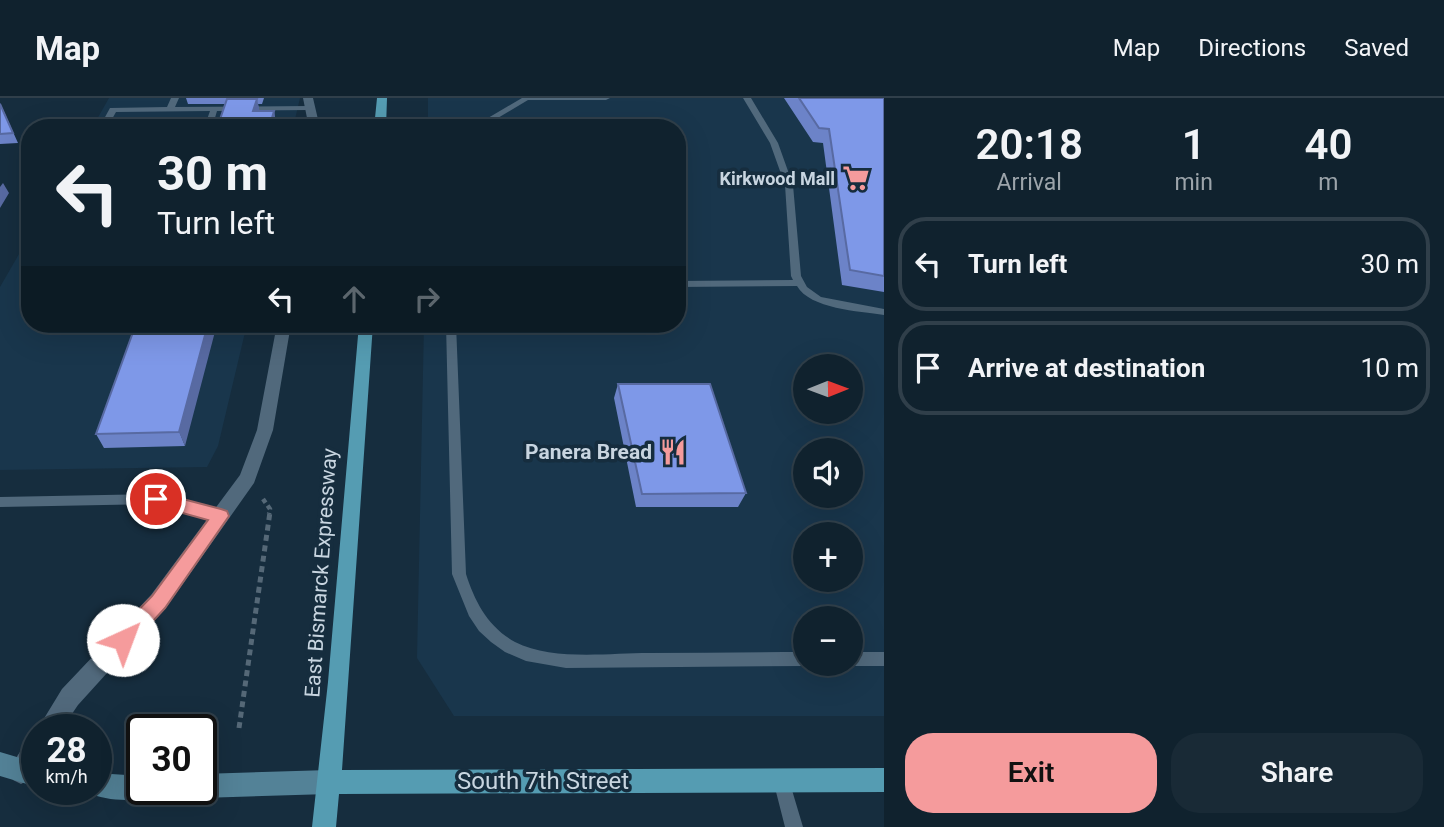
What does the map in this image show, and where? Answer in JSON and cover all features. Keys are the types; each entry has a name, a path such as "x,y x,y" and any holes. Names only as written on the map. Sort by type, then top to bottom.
{"main road":[{"path":"381,119 382,98"},
{"name":"East Bismarck Expressway","path":"324,827 339,682 365,333"},
{"name":"South 7th Street","path":"329,782 884,780"}],"street":[{"path":"59,714 70,697 158,602 248,478 265,430 282,333"},
{"name":"South 7th Street","path":"217,786 329,782"}],"lane":[{"path":"170,109 175,98"},
{"path":"491,119 527,98 606,98"},
{"path":"747,98 774,144 789,185 798,283 810,296 818,300 884,312"},
{"path":"108,119 113,110 214,109 309,103"},
{"path":"211,119 214,109"},
{"path":"686,284 798,283"},
{"path":"451,333 459,574 466,598 477,618 494,635 514,649 537,658 556,660 793,659"},
{"path":"0,502 156,499 221,516"},
{"path":"863,659 884,659"},
{"path":"781,780 794,827"}],"path":[{"path":"239,728 270,509 248,478"}],"shaded area":[{"path":"109,98 300,98 295,119 97,119"},
{"name":"Kirkwood Mall","path":"428,98 884,98 884,716 454,716 417,658 424,333 686,333 686,119 428,119"},
{"path":"21,251 21,333 245,333 218,446 207,467 0,470 0,287"}],"building":[{"name":"Kirkwood Mall","path":"799,98 884,98 884,276 850,270 829,129 819,128"},
{"path":"227,99 257,99 253,111 274,111 272,119 220,119"},
{"path":"0,104 13,133 0,134"},
{"path":"133,333 206,333 179,432 96,434"},
{"name":"Panera Bread","path":"618,384 710,384 746,493 642,494"}],"place":[{"name":"Kirkwood Mall","path":"856,178"},
{"name":"Panera Bread","path":"673,452"}],"route":[{"path":"123,640 158,602 221,516 156,499"}]}
